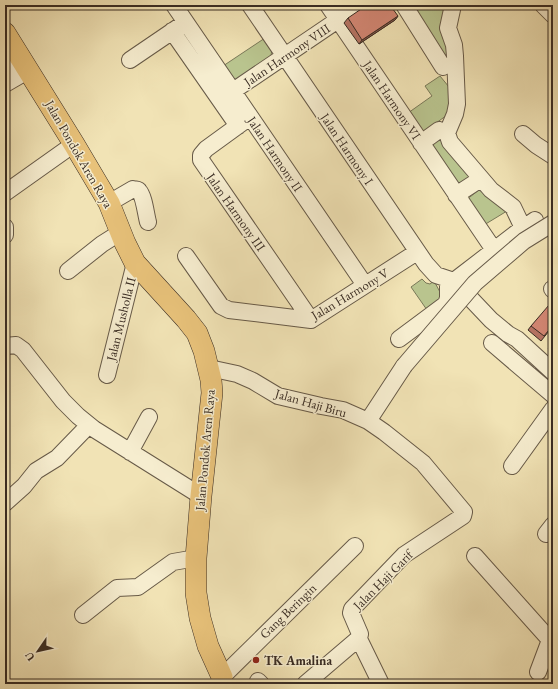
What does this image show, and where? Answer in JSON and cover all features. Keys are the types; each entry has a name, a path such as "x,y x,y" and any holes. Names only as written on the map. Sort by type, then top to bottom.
{"main road":[{"name":"Jalan Pondok Aren Raya","path":"6,38 18,65 74,144 109,203 135,263 197,333 204,351 209,368 212,393 196,558 196,593 200,618 208,646 222,681"}],"street":[{"name":"Jalan Harmony II","path":"174,5 233,91 244,122"},
{"name":"Jalan Harmony I","path":"250,5 417,252 436,275 454,281 479,305 493,309 505,319 512,328 517,339 553,372"},
{"name":"Jalan Harmony VI","path":"328,5 494,250"},
{"name":"Jalan Harmony VIII","path":"233,91 360,5"},
{"path":"404,5 443,66"},
{"path":"399,339 446,304 448,298 448,286 529,224 513,207 491,190 450,142 447,133 455,114 457,104 454,45 448,28 453,5"},
{"path":"543,5 553,15"},
{"path":"130,60 185,22"},
{"name":"Jalan Harmony II","path":"172,31 244,122 365,285"},
{"path":"5,84 18,65"},
{"name":"Jalan Harmony III","path":"244,122 206,149 201,155 201,160 310,320"},
{"path":"421,143 439,130"},
{"path":"523,134 536,146 553,156"},
{"path":"5,193 74,144"},
{"path":"456,195 476,182"},
{"path":"109,203 133,189 136,189 142,196 148,222"},
{"path":"368,421 404,366 475,283 524,241 553,223"},
{"path":"5,227 5,235"},
{"path":"68,271 102,244 121,232"},
{"name":"Jalan Harmony V","path":"186,256 221,306 229,310 310,320 417,252"},
{"name":"Jalan Musholla II","path":"107,375 135,263"},
{"path":"492,343 553,395"},
{"path":"5,346 16,345 23,350 63,401 89,425 201,496"},
{"name":"Jalan Haji Biru","path":"209,368 237,374 253,381 278,396 343,410 368,421"},
{"path":"512,466 553,409"},
{"path":"130,452 149,417"},
{"name":"Jalan Haji Garif","path":"359,639 360,634 351,613 352,609 404,555 464,514 462,508 424,464 368,421"},
{"path":"5,503 24,486 36,471 57,458 89,425"},
{"name":"Gang Beringin","path":"222,681 355,546"},
{"path":"475,556 552,638 538,672"},
{"path":"83,615 117,588 138,587 174,562 196,558"},
{"path":"305,684 359,639 381,684"}],"green space":[{"path":"412,5 447,5 449,62"},
{"path":"265,38 272,48 271,56 236,80 232,79 223,66"},
{"path":"440,76 449,87 450,113 422,133 408,113 432,96 425,86"},
{"path":"441,137 473,179 458,189 430,147"},
{"path":"479,190 501,202 507,211 484,225 466,200"},
{"path":"422,279 426,283 430,284 434,281 440,292 440,301 427,310 411,287"}],"building":[{"path":"367,5 390,5 398,16 362,40 348,18"},
{"path":"549,305 553,308 553,325 544,336 531,326"}],"place":[{"name":"TK Amalina","path":"256,660"}]}
